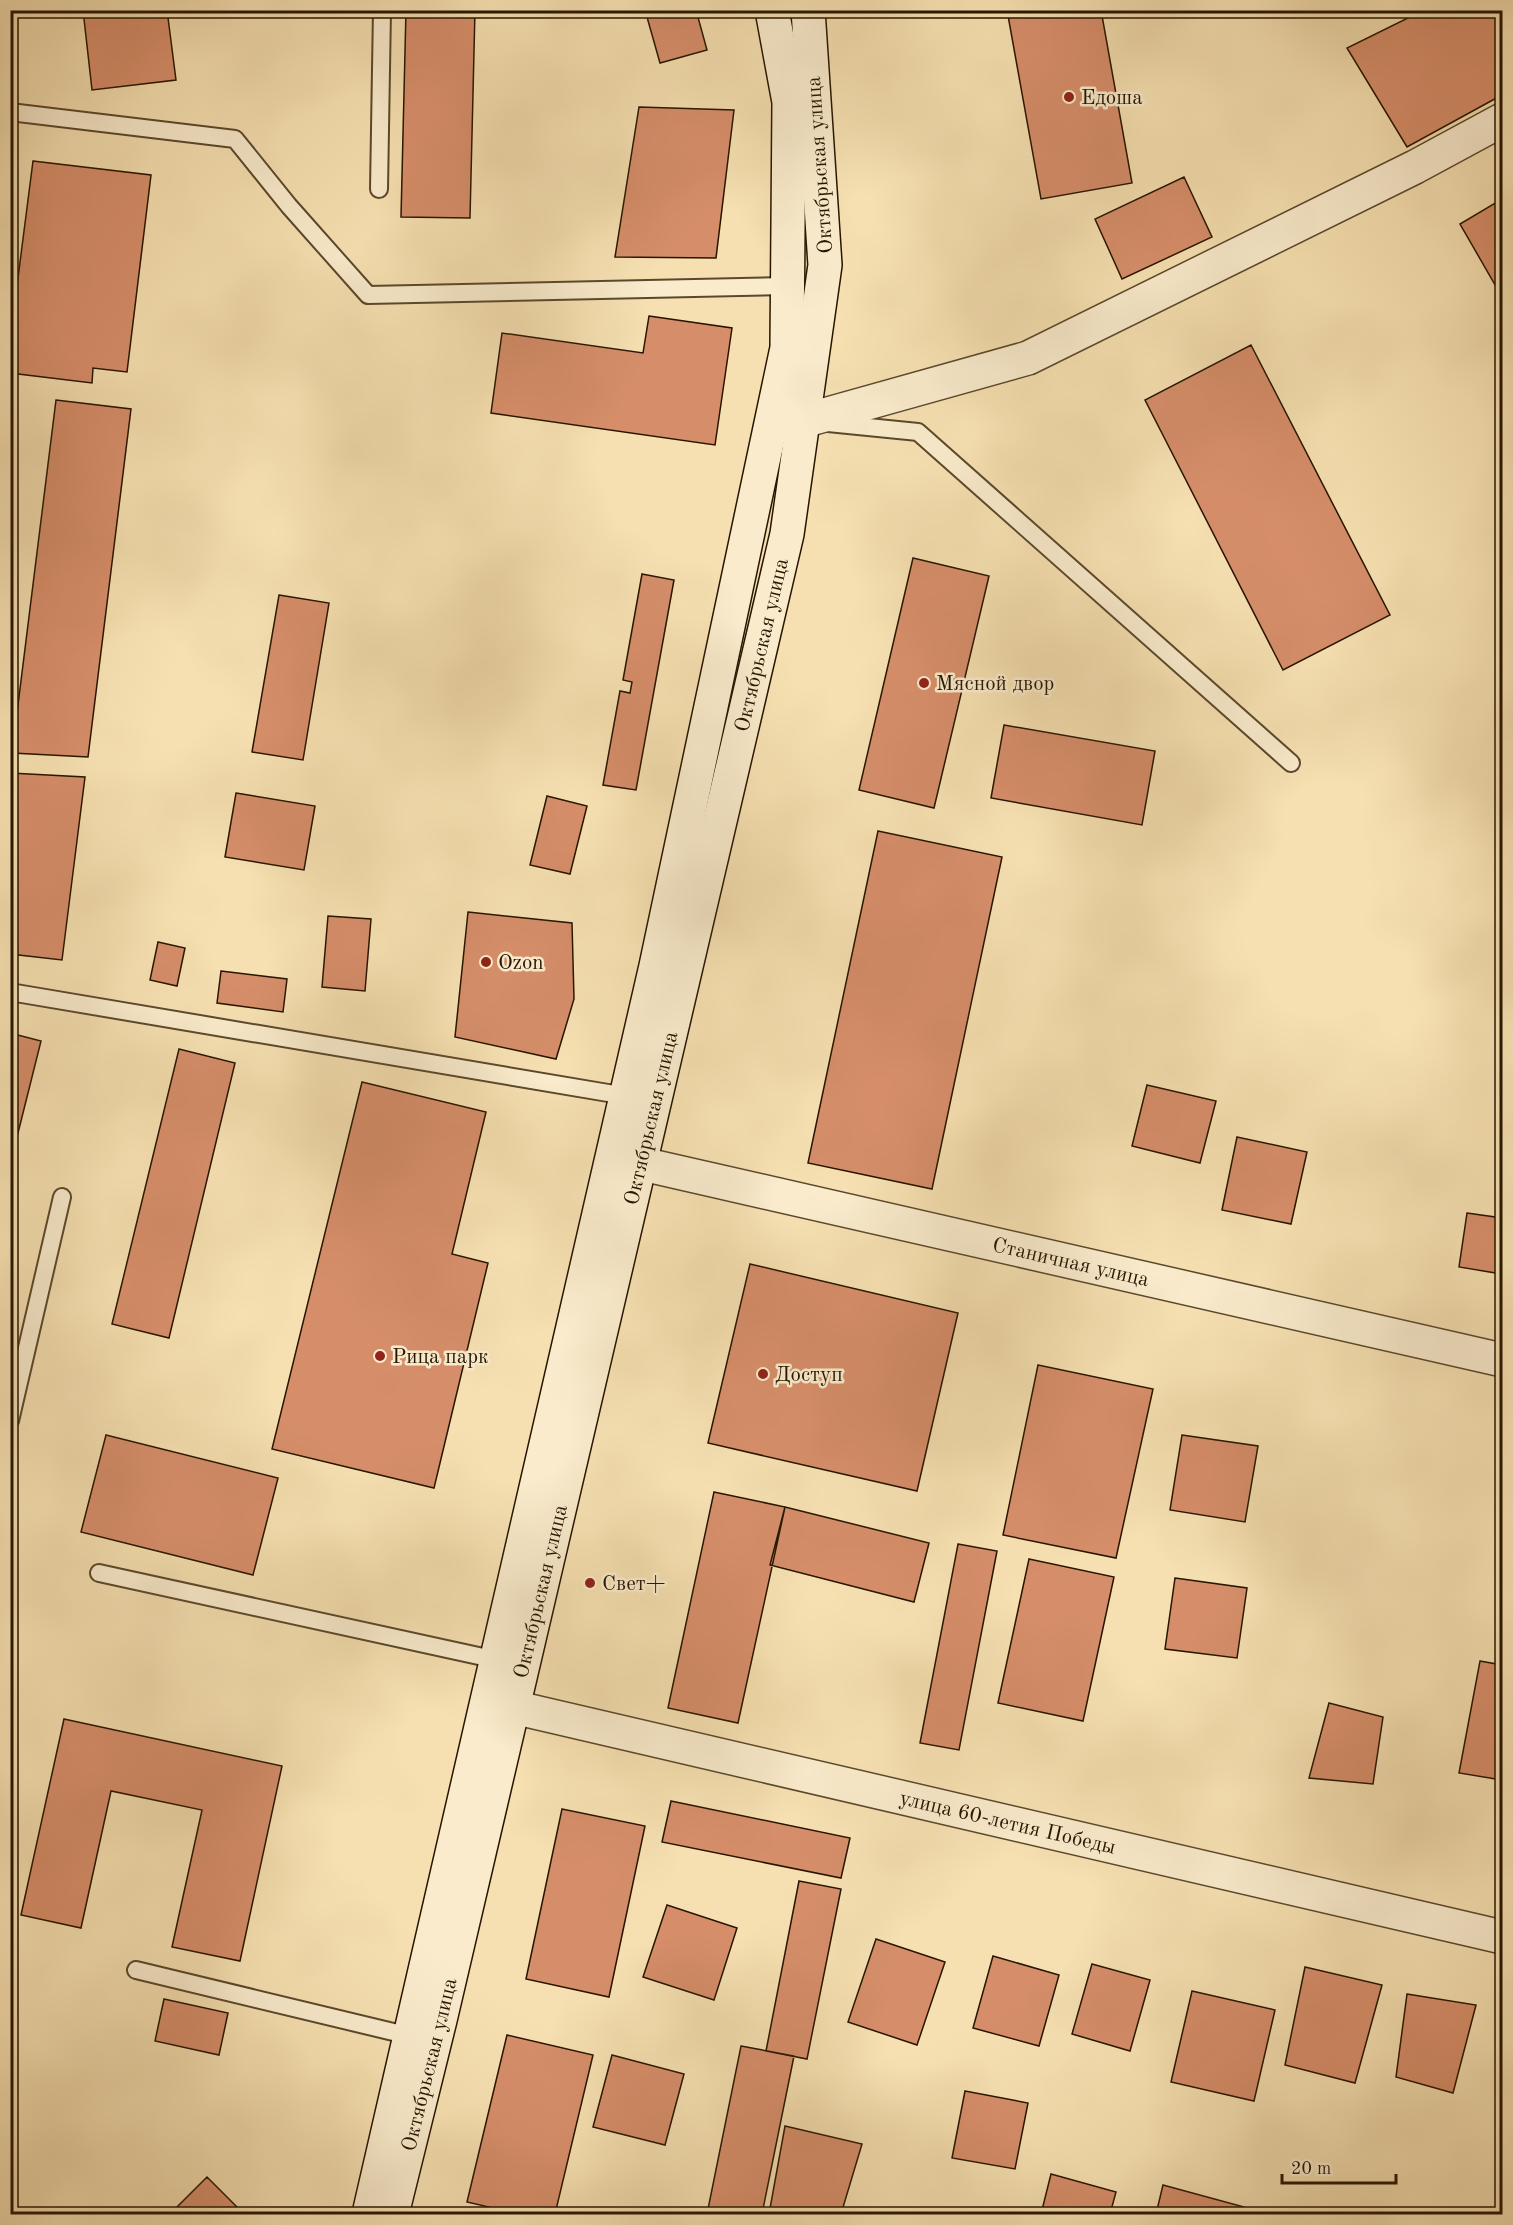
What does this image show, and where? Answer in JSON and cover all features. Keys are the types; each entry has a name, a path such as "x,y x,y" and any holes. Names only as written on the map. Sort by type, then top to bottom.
{"main road":[{"name":"Октябрьская улица","path":"369,2214 656,966 787,348 789,102 772,10"},
{"name":"Октябрьская улица","path":"392,2214 787,534 825,265 808,10"},
{"path":"803,421 1028,358 1415,167 1503,120"},
{"name":"Станичная улица","path":"639,1164 1503,1359"},
{"name":"улица 60-летия Победы","path":"513,1707 1503,1937"}],"lane":[{"path":"379,189 382,10"},
{"path":"10,112 235,139 289,206 368,295 788,286"},
{"path":"803,421 918,432 1292,763"},
{"path":"10,992 626,1096"},
{"path":"10,1421 62,1197"},
{"path":"99,1574 497,1660"},
{"path":"136,1970 410,2036"}],"building":[{"path":"83,10 167,10 176,80 92,90"},
{"path":"406,10 475,10 470,218 401,217"},
{"path":"645,10 696,10 707,50 660,63"},
{"name":"Едоша","path":"1007,10 1101,10 1132,183 1041,199"},
{"path":"1424,10 1502,10 1502,95 1407,147 1347,48"},
{"path":"639,107 734,110 716,258 615,257"},
{"path":"33,161 151,175 127,372 93,368 92,383 10,373 10,340"},
{"path":"1184,177 1212,237 1122,279 1095,219"},
{"path":"1502,199 1502,297 1460,224"},
{"path":"649,316 732,328 715,445 491,413 502,333 643,353"},
{"path":"1251,345 1390,615 1283,670 1145,400"},
{"path":"56,400 131,409 88,757 12,753"},
{"name":"Мясной двор","path":"913,558 989,576 934,808 859,790"},
{"path":"642,574 674,580 636,790 603,785 620,691 630,693 632,682 623,680"},
{"path":"279,595 329,603 303,760 252,752"},
{"path":"1004,725 1155,751 1142,825 991,798"},
{"path":"10,773 85,777 62,960 10,954"},
{"path":"236,793 315,806 304,870 225,857"},
{"path":"547,796 587,806 570,874 530,865"},
{"path":"878,831 1002,857 932,1189 808,1163"},
{"path":"468,912 572,923 574,999 556,1059 455,1037"},
{"path":"328,916 371,919 365,991 322,987"},
{"path":"158,942 185,948 177,986 150,980"},
{"path":"221,971 287,979 283,1012 217,1003"},
{"path":"10,1033 41,1041 10,1165"},
{"path":"179,1049 235,1063 169,1338 112,1324"},
{"name":"Рица парк","path":"362,1082 486,1112 452,1254 488,1263 434,1488 272,1449"},
{"path":"1147,1085 1216,1101 1200,1163 1132,1146"},
{"path":"1237,1137 1307,1152 1291,1224 1222,1210"},
{"path":"1467,1213 1502,1218 1502,1274 1459,1267"},
{"path":"750,1264 958,1313 917,1491 708,1443"},
{"path":"1038,1365 1153,1389 1116,1558 1003,1535"},
{"path":"106,1435 278,1478 253,1575 81,1532"},
{"path":"1182,1435 1258,1446 1245,1522 1170,1510"},
{"path":"714,1492 785,1507 738,1723 668,1708"},
{"path":"785,1507 929,1543 914,1602 770,1565"},
{"path":"958,1544 997,1551 959,1750 920,1743"},
{"path":"1029,1559 1114,1577 1083,1721 998,1703"},
{"path":"1175,1578 1247,1588 1237,1658 1165,1649"},
{"path":"1480,1661 1502,1665 1502,1780 1459,1773"},
{"path":"1329,1703 1383,1717 1373,1784 1309,1778"},
{"path":"64,1719 282,1766 240,1961 172,1947 202,1810 111,1791 81,1928 21,1915"},
{"path":"671,1801 850,1838 841,1878 662,1842"},
{"path":"562,1809 645,1826 609,1997 526,1979"},
{"path":"799,1881 841,1889 807,2059 766,2051"},
{"path":"667,1905 737,1928 714,2000 643,1977"},
{"path":"876,1939 945,1962 917,2045 848,2022"},
{"path":"993,1956 1059,1975 1039,2046 973,2028"},
{"path":"1092,1964 1150,1980 1130,2051 1072,2034"},
{"path":"1305,1967 1382,1985 1355,2083 1285,2065"},
{"path":"1192,1991 1275,2010 1254,2101 1171,2082"},
{"path":"1407,1994 1476,2005 1453,2093 1396,2077"},
{"path":"164,1999 228,2013 219,2055 155,2041"},
{"path":"507,2035 593,2055 555,2214 519,2214 467,2202"},
{"path":"741,2046 794,2056 762,2214 707,2214"},
{"path":"612,2055 684,2074 665,2145 593,2127"},
{"path":"965,2091 1028,2103 1015,2169 952,2158"},
{"path":"785,2126 862,2144 841,2214 769,2214"},
{"path":"1051,2174 1116,2192 1110,2214 1041,2214"},
{"path":"207,2177 243,2213 179,2214 174,2210"},
{"path":"1163,2185 1244,2207 1242,2214 1156,2214"}],"place":[{"name":"Едоша","path":"1069,97"},
{"name":"Мясной двор","path":"924,683"},
{"name":"Ozon","path":"486,962"},
{"name":"Рица парк","path":"380,1356"},
{"name":"Доступ","path":"763,1374"},
{"name":"Свет+","path":"590,1583"}]}
